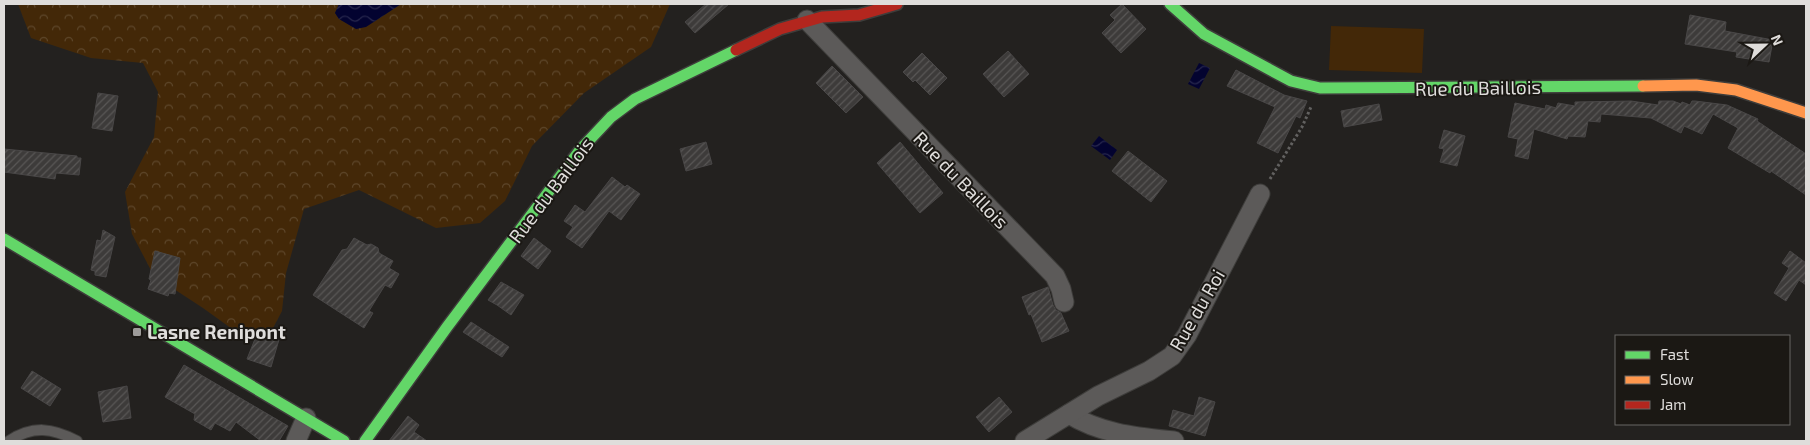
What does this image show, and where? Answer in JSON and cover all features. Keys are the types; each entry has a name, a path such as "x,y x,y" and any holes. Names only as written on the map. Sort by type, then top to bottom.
{"street":[{"name":"Rue du Baillois","path":"365,441 447,327 580,150 606,122 635,99 764,36 807,20 822,17 860,15 897,4"},
{"name":"Rue du Baillois","path":"1170,4 1204,34 1218,42 1291,80 1320,88 1696,85 1736,90 1806,113"},
{"name":"Rue du Baillois","path":"807,20 1054,276 1061,289 1064,302"},
{"name":"Rue du Roi","path":"1025,441 1098,396 1149,371 1172,356 1187,335 1260,194"},
{"path":"4,240 344,441"},
{"path":"1069,414 1083,423 1106,431 1174,441"},
{"path":"296,441 306,418"}],"lane":[{"path":"9,441 19,434 41,429 64,434 77,441"}],"path":[{"path":"1260,194 1302,127 1320,88"}],"green space":[{"path":"18,4 339,4 335,13 339,19 357,29 374,22 401,4 670,4 651,47 584,93 532,146 505,201 480,223 436,228 359,190 304,209 286,273 282,311 272,330 246,339 154,276 132,234 125,192 154,137 158,92 143,63 91,58 31,38"},
{"path":"1331,26 1424,29 1422,73 1329,70"}],"water":[{"path":"339,4 401,4 366,27 356,29 339,19 335,13"},
{"path":"1199,63 1210,68 1199,89 1188,84"},
{"path":"1099,136 1117,150 1110,160 1091,146"}],"building":[{"path":"706,4 729,4 695,33 685,22"},
{"path":"1122,4 1146,29 1121,53 1102,33 1115,20 1110,15"},
{"path":"1690,15 1726,22 1725,31 1773,40 1769,62 1736,57 1737,52 1685,44"},
{"path":"1008,51 1029,74 1004,97 983,74"},
{"path":"922,53 947,78 930,95 915,80 913,82 903,72"},
{"path":"832,66 863,97 846,113 816,83"},
{"path":"1236,70 1284,95 1307,101 1300,118 1296,116 1278,153 1257,143 1275,107 1227,86"},
{"path":"98,93 118,96 112,131 92,128"},
{"path":"1631,101 1658,105 1659,101 1673,101 1681,104 1682,102 1690,105 1692,101 1695,101 1727,105 1758,119 1757,121 1806,154 1806,195 1771,171 1770,173 1728,148 1738,128 1713,114 1702,134 1684,126 1681,133 1651,118 1601,114 1600,122 1588,121 1585,137 1568,136 1567,139 1534,129 1528,159 1515,156 1518,139 1508,137 1515,103 1545,109 1546,105 1556,108 1558,103 1575,106 1575,102"},
{"path":"1379,104 1382,120 1344,127 1341,111"},
{"path":"1444,130 1465,136 1457,166 1440,162 1444,149 1439,148"},
{"path":"706,142 712,164 686,171 680,149"},
{"path":"900,142 943,193 920,213 877,163"},
{"path":"4,149 77,156 77,158 81,158 79,175 56,173 55,179 4,172"},
{"path":"1128,151 1167,181 1151,202 1112,171"},
{"path":"612,177 625,187 627,185 640,194 621,220 609,211 582,248 566,237 573,227 564,221 575,205 585,212"},
{"path":"103,230 115,237 106,277 95,275 95,271 91,270 97,240 101,241"},
{"path":"354,238 378,248 379,253 393,261 389,268 399,274 391,288 385,285 369,311 373,313 364,328 313,295 342,250 347,249"},
{"path":"534,238 551,251 538,269 521,256"},
{"path":"155,251 180,258 175,294 169,293 168,296 148,289"},
{"path":"1790,251 1806,263 1806,285 1799,280 1786,301 1774,293 1789,268 1782,263"},
{"path":"501,282 524,295 511,315 488,300"},
{"path":"1048,287 1053,305 1061,313 1069,331 1042,342 1022,297"},
{"path":"471,322 509,347 502,357 463,332"},
{"path":"259,329 280,336 271,367 247,359"},
{"path":"184,365 288,426 279,441 261,441 236,422 230,431 215,423 211,430 194,420 195,414 165,397"},
{"path":"32,371 61,389 50,406 21,388"},
{"path":"127,386 131,418 103,422 98,392"},
{"path":"999,397 1012,412 989,432 976,417"},
{"path":"1199,397 1215,402 1205,436 1169,426 1173,410 1194,416"},
{"path":"408,416 419,425 414,432 427,441 389,441"}],"traffic: fast":[{"path":"1170,4 1204,34 1291,81 1320,88 1643,86"},
{"path":"365,441 447,327 580,150 611,117 635,99 736,50"},
{"path":"4,239 344,441"}],"traffic: slow":[{"path":"1643,86 1696,85 1736,90 1806,113"}],"traffic: jam":[{"path":"736,50 780,29 822,17 859,15 897,4"}],"place":[{"name":"Lasne Renipont","path":"137,332"}]}
